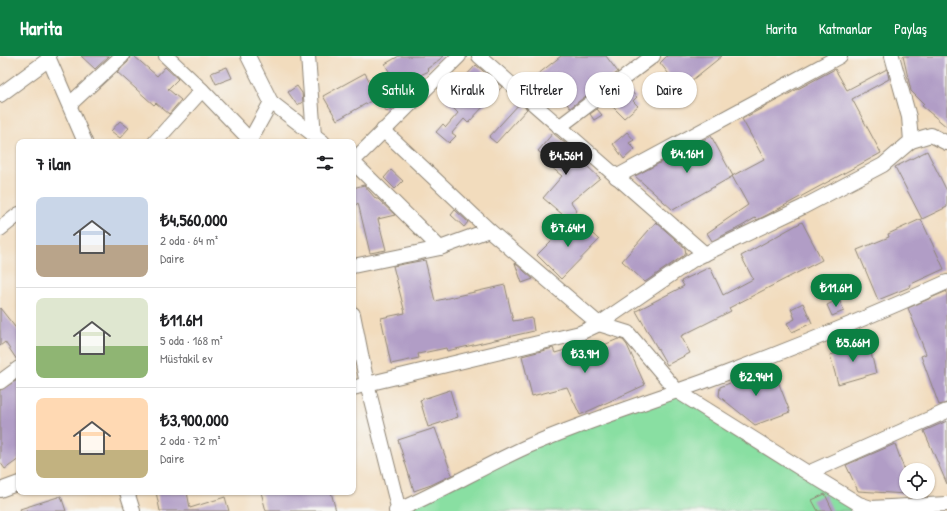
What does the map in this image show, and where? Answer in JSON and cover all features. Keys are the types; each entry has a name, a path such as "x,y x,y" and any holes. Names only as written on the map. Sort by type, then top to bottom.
{"street":[{"path":"70,104 122,56"},
{"path":"166,56 202,90 248,139"},
{"path":"248,56 271,102 319,139"},
{"path":"308,56 319,139"},
{"path":"356,159 383,130 459,56"},
{"path":"479,56 705,254"},
{"path":"559,127 653,56"},
{"path":"616,177 840,56"},
{"path":"892,56 909,117 911,141"},
{"path":"0,95 48,57 70,104 84,139"},
{"path":"158,139 202,90"},
{"path":"251,139 271,102"},
{"path":"383,130 489,230 599,324 628,333 676,391 853,501 871,508 947,504"},
{"path":"356,387 580,333 599,324 694,259 803,207 883,165 911,141 931,135 947,143"},
{"path":"356,165 440,248"},
{"path":"0,229 16,216"},
{"path":"356,265 440,248 489,230"},
{"path":"356,329 367,384 398,511 526,448 597,419 725,374 890,308 947,282"},
{"path":"0,382 16,370"},
{"path":"808,473 947,411"},
{"path":"0,490 16,484"},
{"path":"128,495 133,511"}],"green space":[{"path":"677,391 808,473 856,511 399,511 526,447"}],"building":[{"path":"81,56 109,56 95,69"},
{"path":"130,56 134,56 157,76 165,67 178,79 168,89 181,100 169,114 156,103 154,105 117,72 128,62"},
{"path":"399,56 444,56 427,69 429,71 427,72 389,72 385,64"},
{"path":"561,56 606,56 618,72 585,72 585,97 577,103 577,72 541,72"},
{"path":"667,56 722,56 697,76 697,72 667,72 660,63"},
{"path":"903,56 947,56 947,127 922,106 924,104 911,91"},
{"path":"476,65 484,72 469,72"},
{"path":"227,67 232,78 216,84 211,73"},
{"path":"835,69 847,90 887,69 889,79 852,99 881,153 767,215 757,220 755,218 712,241 707,233 748,205 732,176 764,159 742,119"},
{"path":"365,73 368,79 368,103 337,120 323,96"},
{"path":"297,86 302,93 303,102 297,105 288,92"},
{"path":"634,102 638,106 624,118 614,108 634,108"},
{"path":"384,108 392,108 387,112"},
{"path":"453,108 482,108 468,123 464,119 452,133 456,136 449,143 436,132 443,124 446,127 458,113"},
{"path":"515,108 527,109 496,143 489,137"},
{"path":"597,109 602,115 594,120 590,114"},
{"path":"120,121 129,128 120,138 111,131"},
{"path":"627,132 634,140 629,143 635,149 624,159 613,144"},
{"path":"553,133 580,156 578,158 600,178 571,202 577,211 569,220 543,198 562,176 550,166 553,163 538,151"},
{"path":"711,136 733,176 673,210 635,176"},
{"path":"927,151 947,191 947,207 922,219 895,167"},
{"path":"391,170 403,181 395,189 384,178"},
{"path":"364,185 376,199 378,199 395,215 378,219 386,250 370,253 358,203 356,205 356,187"},
{"path":"455,210 468,222 464,227 451,215"},
{"path":"575,217 599,240 561,279 537,255"},
{"path":"921,219 944,269 909,285 910,287 878,300 857,250 889,237 888,234"},
{"path":"656,222 685,248 686,254 645,282 622,261"},
{"path":"802,222 822,260 729,308 731,311 681,336 690,353 667,365 636,311 684,286 681,281 710,267 723,295 753,279 741,256"},
{"path":"425,260 435,301 505,285 513,321 532,318 534,331 447,351 446,348 418,354 419,358 391,364 381,318 405,313 393,266"},
{"path":"515,263 533,279 522,283"},
{"path":"947,291 947,403 939,405 921,356 926,354 908,308"},
{"path":"839,299 844,311 832,316 827,305"},
{"path":"803,303 812,323 792,332 787,323 795,319 791,309"},
{"path":"0,308 16,328 16,358 5,342 0,346"},
{"path":"618,339 623,340 627,345 645,385 580,415 567,387 532,396 522,356 553,348 555,353 575,347 578,356"},
{"path":"853,343 854,348 869,345 876,373 838,384 830,355 845,351 844,345"},
{"path":"772,366 790,412 755,425 719,396 720,387"},
{"path":"16,381 16,461 5,469 0,462 0,390"},
{"path":"450,390 458,417 428,427 420,400"},
{"path":"947,421 947,484 924,431"},
{"path":"435,428 452,475 414,491 398,440"},
{"path":"895,444 902,463 899,463 899,494 858,491 846,465"},
{"path":"825,494 833,511 818,511 812,500"},
{"path":"157,495 188,495 190,508 225,497 229,511 160,511"},
{"path":"262,495 332,495 336,511 266,511"},
{"path":"61,496 66,511 21,511 20,509"}]}
